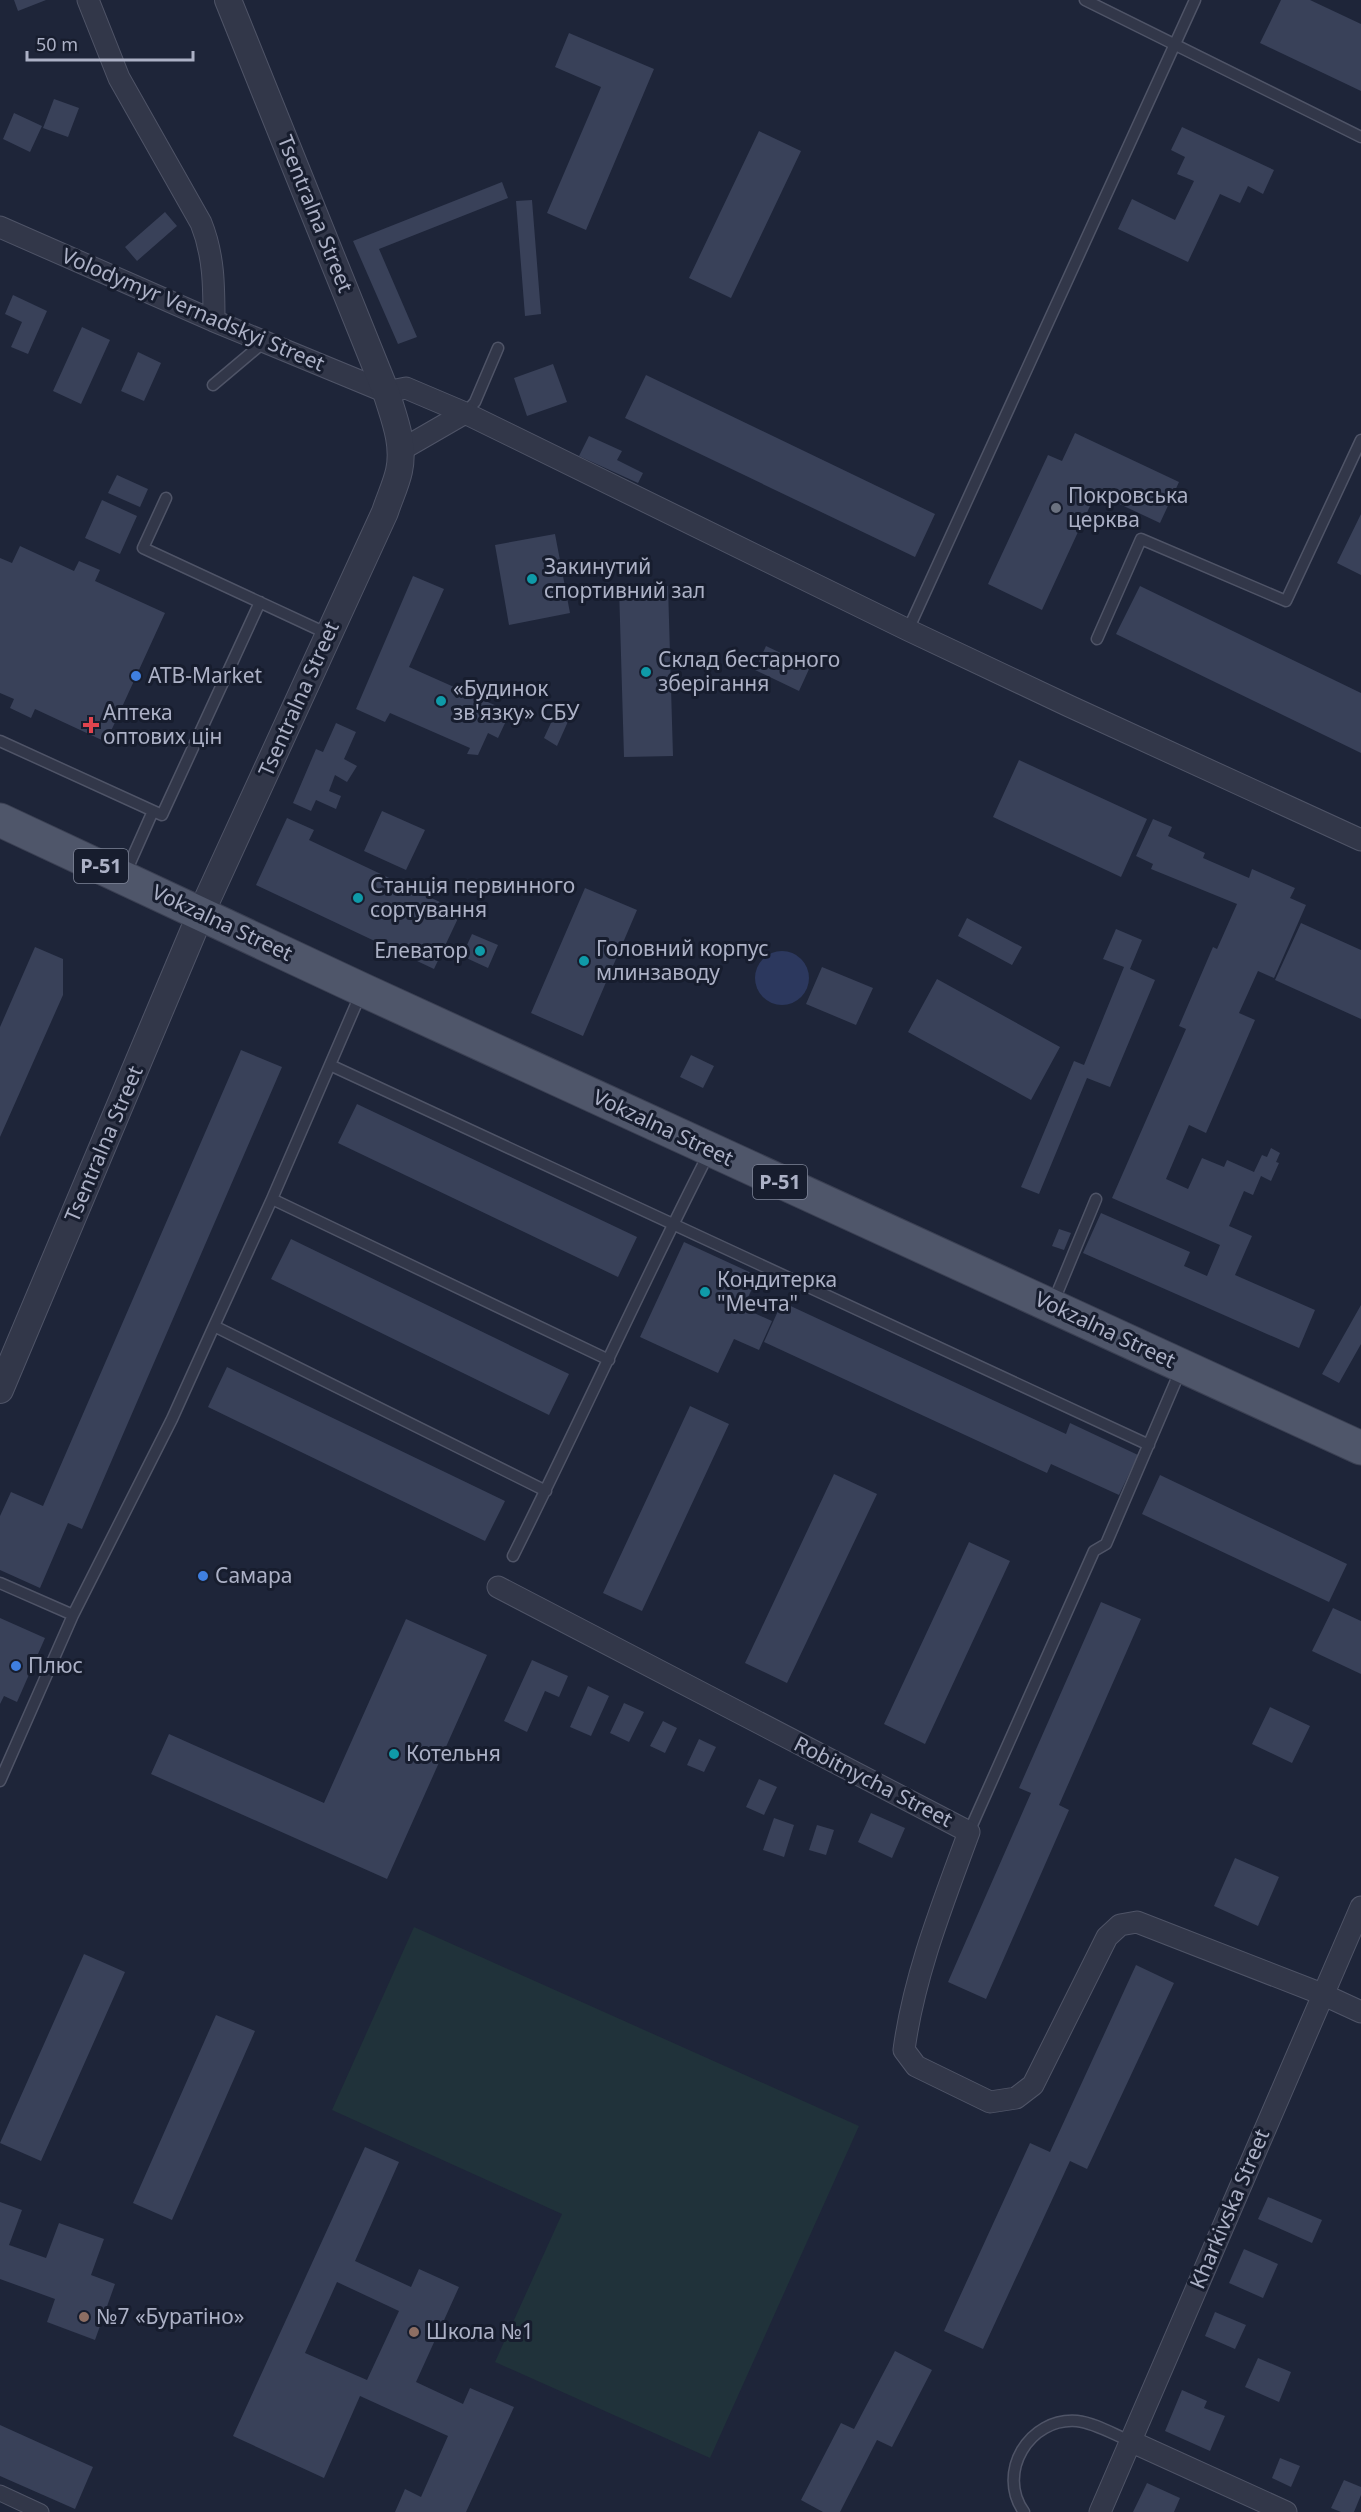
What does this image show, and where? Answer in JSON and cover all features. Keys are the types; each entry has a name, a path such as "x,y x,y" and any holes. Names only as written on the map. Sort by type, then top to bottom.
{"main road":[{"name":"Vokzalna Street","path":"0,820 363,990 1361,1448"}],"street":[{"path":"88,0 118,78 201,223 209,243 213,267 214,321"},
{"name":"Tsentralna Street","path":"0,1390 201,913 385,512 399,471 401,450 386,392 228,0"},
{"name":"Volodymyr Vernadskyi Street","path":"0,227 214,321 386,392"},
{"path":"386,392 406,388 465,413 908,630 1361,840"},
{"path":"401,450 465,413"},
{"name":"Robitnycha Street","path":"498,1587 969,1832 929,1942 907,2030 904,2050 916,2066 990,2102 1016,2098 1033,2085 1107,1938 1120,1925 1137,1922 1322,1994 1361,2012"},
{"name":"Kharkivska Street","path":"1100,2512 1361,1907"},
{"path":"1130,2441 1286,2512"},
{"path":"0,2493 41,2512"}],"lane":[{"path":"1085,0 1361,137"},
{"path":"908,630 1195,0"},
{"path":"213,385 264,342"},
{"path":"465,413 475,402 498,348"},
{"path":"1097,639 1141,539 1286,601 1361,440"},
{"path":"166,498 143,548 329,634"},
{"path":"1,743 162,815 260,602"},
{"path":"123,876 153,811"},
{"path":"0,1781 73,1615 172,1419 272,1199 363,990"},
{"path":"330,1065 672,1226 1149,1444"},
{"path":"513,1556 711,1150"},
{"path":"272,1199 609,1360"},
{"path":"1051,1306 1096,1199"},
{"path":"214,1326 546,1491"},
{"path":"969,1832 1094,1551 1106,1544 1182,1366"},
{"path":"0,1583 73,1615"},
{"path":"1024,2512 1018,2504 1013,2484 1015,2464 1024,2445 1038,2431 1057,2423 1077,2421 1130,2441"}],"shaded area":[{"path":"414,1927 859,2126 710,2458 495,2362 562,2214 332,2110"}],"water":[{"path":"782,951 792,953 801,959 807,968 809,978 807,988 801,997 792,1003 782,1005 772,1003 763,997 757,988 755,978 757,968 763,959 772,953"}],"building":[{"path":"14,0 46,0 18,11"},
{"path":"1281,0 1310,0 1361,24 1361,91 1260,43"},
{"path":"569,33 654,69 586,230 547,213 601,87 555,67"},
{"path":"54,99 79,108 68,137 43,128"},
{"path":"14,113 42,126 30,152 3,139"},
{"path":"1182,127 1274,170 1263,194 1248,186 1240,203 1220,194 1188,262 1118,229 1132,199 1175,220 1194,181 1177,174 1185,157 1171,150"},
{"path":"759,131 801,151 731,298 689,278"},
{"path":"502,182 508,198 379,249 417,337 398,344 353,241"},
{"path":"532,200 541,314 525,316 516,201"},
{"path":"165,212 177,226 137,261 125,247"},
{"path":"13,295 47,311 28,354 11,347 22,322 5,314"},
{"path":"82,327 110,340 81,404 53,391"},
{"path":"138,352 161,363 144,401 121,391"},
{"path":"553,364 567,402 527,416 514,378"},
{"path":"646,375 935,514 915,557 625,418"},
{"name":"Покровська церква","path":"1075,433 1179,482 1160,523 1096,493 1042,610 988,584 1048,455 1062,461"},
{"path":"589,436 622,451 617,460 643,473 638,483 579,456"},
{"path":"117,475 148,489 140,507 108,493"},
{"path":"102,500 137,516 120,554 85,538"},
{"path":"1361,514 1361,575 1337,563"},
{"name":"Закинутий спортивний зал","path":"555,534 570,613 509,625 495,545"},
{"path":"20,546 74,571 79,561 100,570 95,581 165,613 106,742 35,709 31,718 10,708 14,699 0,693 0,558 12,563"},
{"path":"413,576 444,589 409,667 499,707 495,716 506,721 498,738 488,733 478,755 467,754 470,748 390,713 385,722 356,709"},
{"name":"Склад бестарного зберігання","path":"668,586 673,756 624,757 619,587"},
{"path":"1140,586 1361,693 1361,753 1116,634"},
{"path":"766,646 810,667 799,691 755,670"},
{"path":"556,712 570,717 557,746 544,738"},
{"path":"336,723 356,732 344,759 357,766 347,782 335,775 329,791 341,796 336,809 316,800 311,811 293,803 316,749 323,752"},
{"path":"1019,760 1147,819 1121,877 993,817"},
{"path":"382,811 425,830 406,870 364,851"},
{"name":"Станція первинного сортування","path":"287,818 314,830 309,840 461,912 434,969 256,885"},
{"path":"1153,819 1172,827 1168,836 1205,853 1203,858 1249,878 1252,869 1295,888 1290,898 1306,905 1274,978 1258,971 1239,1013 1255,1020 1206,1133 1189,1125 1166,1179 1188,1189 1202,1158 1224,1167 1227,1160 1254,1172 1262,1155 1267,1157 1271,1148 1280,1153 1276,1162 1279,1163 1271,1181 1261,1176 1253,1195 1244,1191 1229,1226 1252,1236 1235,1275 1315,1310 1299,1348 1083,1253 1101,1213 1190,1252 1184,1266 1207,1276 1220,1245 1112,1198 1186,1029 1179,1026 1213,947 1217,949 1237,904 1151,869 1153,864 1136,856"},
{"name":"Головний корпус млинзаводу","path":"585,888 637,910 583,1036 531,1013"},
{"path":"967,918 1022,947 1012,965 958,936"},
{"path":"1301,923 1361,950 1361,1019 1275,980"},
{"path":"1116,929 1142,940 1130,969 1155,980 1110,1087 1087,1078 1039,1194 1021,1187 1074,1061 1084,1065 1124,967 1103,959"},
{"name":"Елеватор","path":"472,934 498,945 488,968 462,956"},
{"path":"35,947 63,959 63,995 0,1137 0,1027"},
{"path":"822,967 873,988 856,1025 806,1004"},
{"path":"937,979 1060,1047 1031,1100 908,1032"},
{"path":"241,1050 282,1067 82,1529 68,1523 40,1588 0,1570 0,1516 11,1492 43,1506"},
{"path":"691,1055 714,1066 703,1088 680,1077"},
{"path":"357,1104 637,1237 618,1277 338,1143"},
{"path":"1059,1229 1071,1233 1064,1250 1052,1246"},
{"path":"291,1239 569,1374 549,1415 271,1279"},
{"name":"Кондитерка \"Мечта\"","path":"684,1242 758,1276 743,1308 772,1321 759,1350 734,1339 718,1373 640,1337"},
{"path":"782,1302 1066,1434 1070,1423 1138,1455 1119,1495 1051,1464 1047,1473 764,1342"},
{"path":"1361,1305 1361,1344 1339,1383 1322,1374"},
{"path":"227,1367 505,1501 485,1541 208,1407"},
{"path":"690,1406 729,1424 642,1611 603,1593"},
{"path":"834,1474 877,1494 787,1683 745,1663"},
{"path":"1160,1475 1347,1564 1329,1602 1142,1514"},
{"path":"969,1542 1010,1561 925,1744 884,1724"},
{"path":"1101,1602 1141,1619 1059,1805 1069,1810 986,1999 948,1982 1031,1793 1019,1788"},
{"path":"1333,1608 1361,1621 1361,1674 1312,1651"},
{"name":"Плюс","path":"0,1618 45,1638 17,1702 4,1696 0,1704"},
{"name":"Котельня","path":"406,1619 487,1655 387,1879 151,1774 169,1734 324,1803"},
{"path":"532,1660 568,1676 559,1697 545,1691 527,1732 504,1721"},
{"path":"588,1686 609,1696 591,1736 570,1727"},
{"path":"624,1703 644,1712 629,1742 610,1733"},
{"path":"1270,1707 1310,1726 1292,1763 1252,1744"},
{"path":"663,1721 677,1728 665,1753 650,1746"},
{"path":"699,1739 716,1747 704,1772 687,1765"},
{"path":"759,1779 777,1787 764,1815 746,1807"},
{"path":"871,1813 905,1828 892,1858 858,1842"},
{"path":"774,1818 794,1825 784,1857 763,1850"},
{"path":"817,1825 834,1830 826,1855 809,1850"},
{"path":"1235,1858 1279,1877 1258,1926 1214,1906"},
{"path":"84,1954 125,1972 41,2161 0,2143"},
{"path":"1136,1965 1174,1983 1087,2169 1070,2161 983,2349 944,2331 1030,2143 1050,2152"},
{"path":"216,2015 255,2031 172,2220 133,2203"},
{"name":"Школа №1","path":"365,2147 399,2162 355,2261 411,2287 419,2269 459,2287 416,2382 463,2404 470,2388 514,2407 466,2512 395,2512 405,2489 421,2497 448,2436 360,2396 324,2478 233,2436","holes":["337,2282 399,2311 367,2380 305,2353"]},
{"path":"1268,2197 1322,2220 1312,2243 1258,2219"},
{"path":"0,2202 22,2210 9,2245 46,2258 59,2223 104,2239 91,2275 115,2284 95,2340 47,2322 55,2299 0,2279"},
{"path":"1244,2249 1278,2264 1263,2298 1229,2283"},
{"path":"1215,2312 1246,2325 1235,2349 1205,2336"},
{"path":"895,2351 932,2370 892,2447 877,2440 840,2512 823,2512 801,2500 841,2423 854,2429"},
{"path":"1258,2358 1291,2372 1279,2402 1245,2387"},
{"path":"1182,2390 1207,2401 1204,2408 1225,2416 1210,2451 1165,2431"},
{"path":"0,2425 93,2467 75,2509 0,2476"},
{"path":"1280,2458 1300,2466 1291,2487 1272,2478"},
{"path":"1344,2480 1361,2487 1361,2495 1354,2512 1341,2512 1331,2508"},
{"path":"1147,2483 1180,2498 1174,2512 1133,2512"}],"place":[{"name":"Покровська церква","path":"1056,508"},
{"name":"Закинутий спортивний зал","path":"532,579"},
{"name":"Склад бестарного зберігання","path":"646,672"},
{"name":"ATB-Market","path":"136,676"},
{"name":"«Будинок зв'язку» СБУ","path":"441,701"},
{"name":"Аптека оптових цін","path":"91,725"},
{"name":"Станція первинного сортування","path":"358,898"},
{"name":"Елеватор","path":"480,951"},
{"name":"Головний корпус млинзаводу","path":"584,961"},
{"name":"Кондитерка \"Мечта\"","path":"705,1292"},
{"name":"Самара","path":"203,1576"},
{"name":"Плюс","path":"16,1666"},
{"name":"Котельня","path":"394,1754"},
{"name":"№7 «Буратіно»","path":"84,2317"},
{"name":"Школа №1","path":"414,2332"}]}
